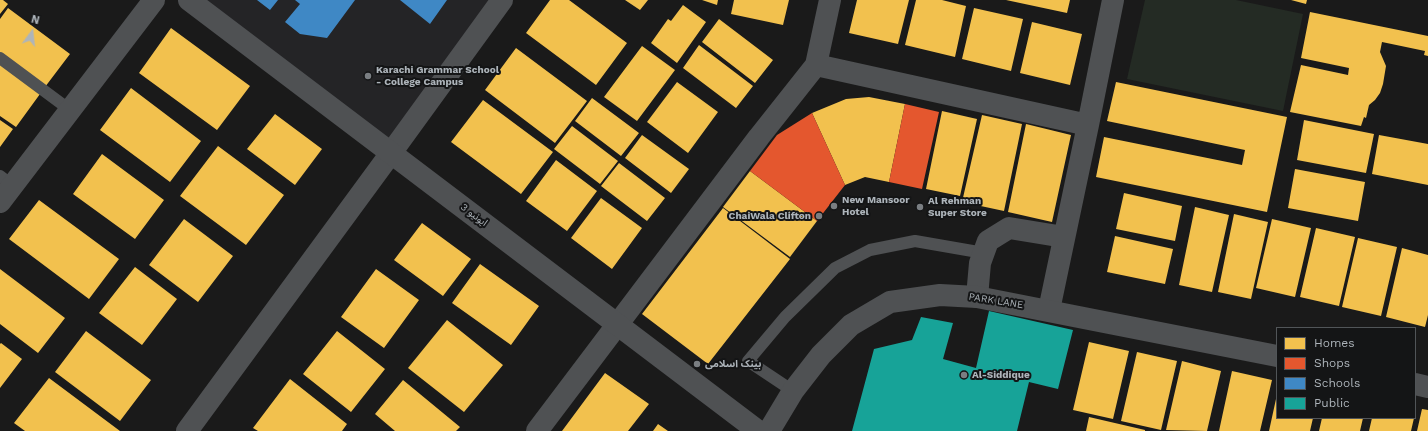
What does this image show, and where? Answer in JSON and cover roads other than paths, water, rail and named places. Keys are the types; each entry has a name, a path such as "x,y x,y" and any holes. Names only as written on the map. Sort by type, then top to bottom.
{"street":[{"path":"4,188 70,110 154,0"},
{"name":"ایونیو 3","path":"189,0 758,431"},
{"path":"187,431 392,153 502,0"},
{"path":"536,431 759,138 816,66 830,0"},
{"path":"1048,310 1113,0"},
{"path":"816,66 1088,125"},
{"path":"977,297 980,263 988,241 1009,228 1064,237"},
{"name":"PARK LANE","path":"769,431 793,391 821,354 851,325 890,302 940,296 977,297 1276,356"},
{"path":"1416,384 1428,387"}],"lane":[{"path":"0,58 70,110"},
{"path":"793,391 748,361 785,318 835,268 870,250 915,241 984,253"}],"place":[{"name":"Karachi Grammar School - College Campus","path":"368,76"},
{"name":"New Mansoor Hotel","path":"834,206"},
{"name":"Al Rehman Super Store","path":"920,207"},
{"name":"ChaiWala Clifton","path":"819,216"},
{"name":"بینک اسلامی","path":"697,364"},
{"name":"Al-Siddique","path":"964,375"}]}
